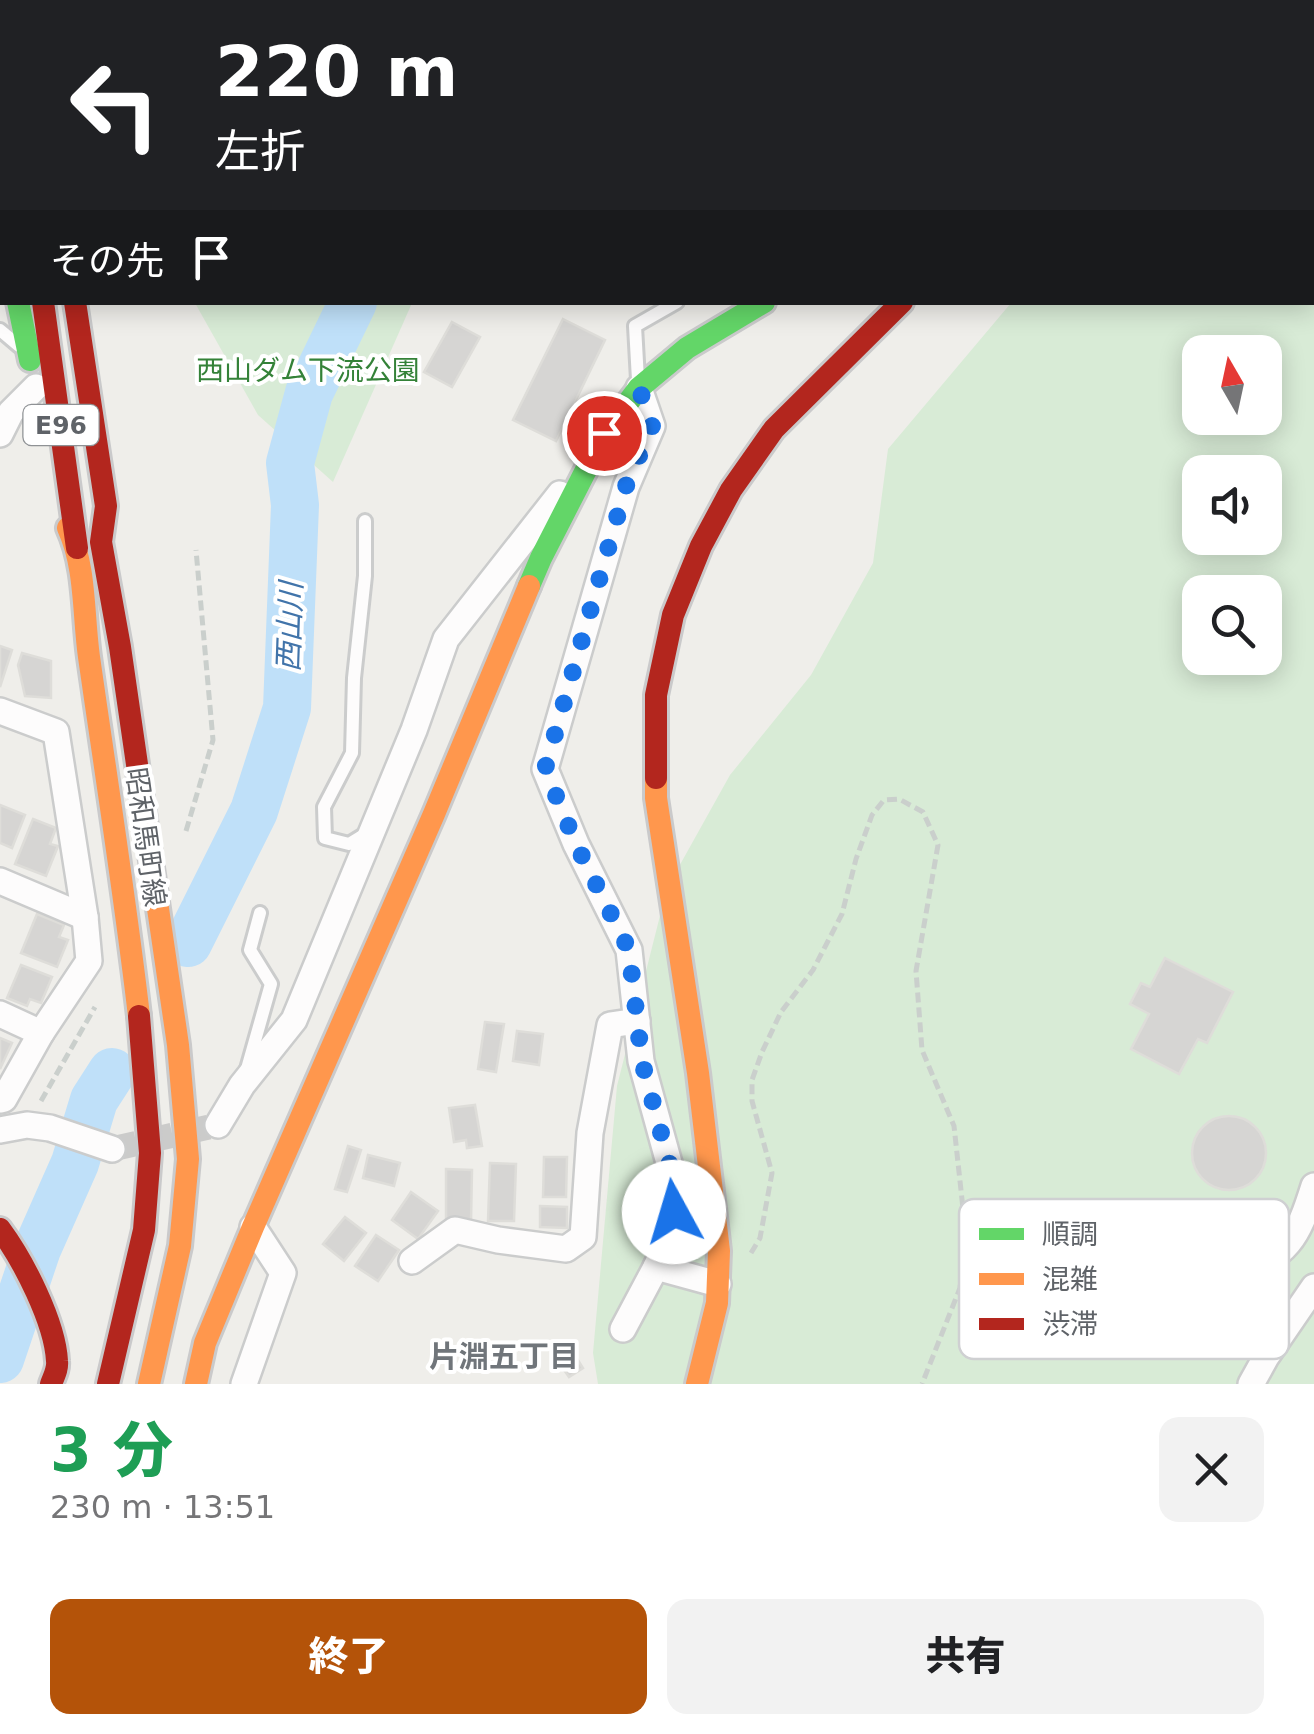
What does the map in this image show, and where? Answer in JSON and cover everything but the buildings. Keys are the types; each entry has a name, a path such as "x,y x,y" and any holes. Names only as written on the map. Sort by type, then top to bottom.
{"main road":[{"name":"昭和馬町線","path":"19,305 61,512 77,548 144,1055 150,1153 144,1230 108,1384"},
{"name":"E96","path":"43,305 77,548"},
{"name":"E96","path":"59,305 101,542"},
{"name":"昭和馬町線","path":"75,305 106,506 101,542 178,1045 188,1159 180,1246 148,1384"},
{"path":"196,1384 204,1343 253,1228 541,558 604,433 639,388 687,348 759,305"},
{"path":"697,1384 717,1304 720,1251 698,1073 656,798 656,694 673,615 701,546 731,490 774,429 899,305"},
{"path":"5,1235 48,1322 58,1366 52,1384"}],"street":[{"path":"6,423 36,387"},
{"path":"623,1329 672,1232 677,1192 642,1062 629,950 576,844 545,769 626,486 652,426 639,388"},
{"path":"218,1126 242,1086 294,1020 414,730 446,640 604,433"},
{"path":"0,710 56,732 89,961 0,1100"},
{"path":"0,881 85,917"},
{"path":"0,1014 41,1033"},
{"path":"412,1261 455,1230 566,1249 582,1237 590,1134 610,1025 637,1021"},
{"path":"0,1130 38,1127 112,1149"},
{"path":"1289,1243 1296,1236 1314,1186"},
{"path":"244,1384 283,1273 253,1228"},
{"path":"656,1266 718,1284"},
{"path":"1289,1323 1314,1287"},
{"path":"1251,1384 1264,1359"}],"lane":[{"path":"639,388 636,326 672,305"},
{"path":"0,330 29,354"},
{"path":"365,521 365,576 354,678 352,752 324,806 325,838 350,844 374,828"},
{"path":"242,1086 270,984 250,950 260,914"}],"path":[{"path":"186,830 214,740 196,550"},
{"path":"718,1284 736,1278 760,1238 772,1173 752,1100 752,1080 781,1012 813,970 842,914 872,815 884,800 899,799 924,812 938,846 916,971 922,1050 954,1126 962,1199"},
{"path":"38,1127 95,1007"},
{"path":"922,1384 959,1291"}],"green space":[{"name":"西山ダム下流公園","path":"196,305 411,305 333,482 258,415"},
{"path":"1009,305 1314,305 1314,1384 598,1384 593,1353 617,1086 667,888 730,775 811,675 873,563 888,449"}],"waterway":[{"name":"西山川","path":"188,943 254,811 287,708 295,505 290,463 309,393 352,305"},
{"name":"西山川","path":"0,1359 37,1249 75,1163 94,1100 112,1072"}],"tunnel":[{"path":"112,1149 218,1125"}],"traffic: fast":[{"path":"19,305 30,360"},
{"path":"529,586 605,433 639,388 687,348 759,305"}],"traffic: slow":[{"path":"68,528 81,575 139,1016"},
{"path":"196,1384 205,1343 253,1227 529,586"},
{"path":"656,778 719,1251 717,1303 697,1384"},
{"path":"149,1384 180,1246 188,1159 178,1045 150,854"}],"traffic: jam":[{"path":"43,305 77,548"},
{"path":"75,305 106,506 101,542 150,854"},
{"path":"656,778 656,695 673,615 701,546 731,490 774,429 899,305"},
{"path":"108,1384 144,1230 150,1153 139,1016"},
{"path":"0,1229 28,1274 50,1328 57,1364 51,1384"}],"district":[{"name":"片淵五丁目","path":"504,1357"}],"route":[{"path":"604,433 639,388 652,426 626,486 545,769 576,844 629,950 642,1062 677,1192 674,1212"}]}
